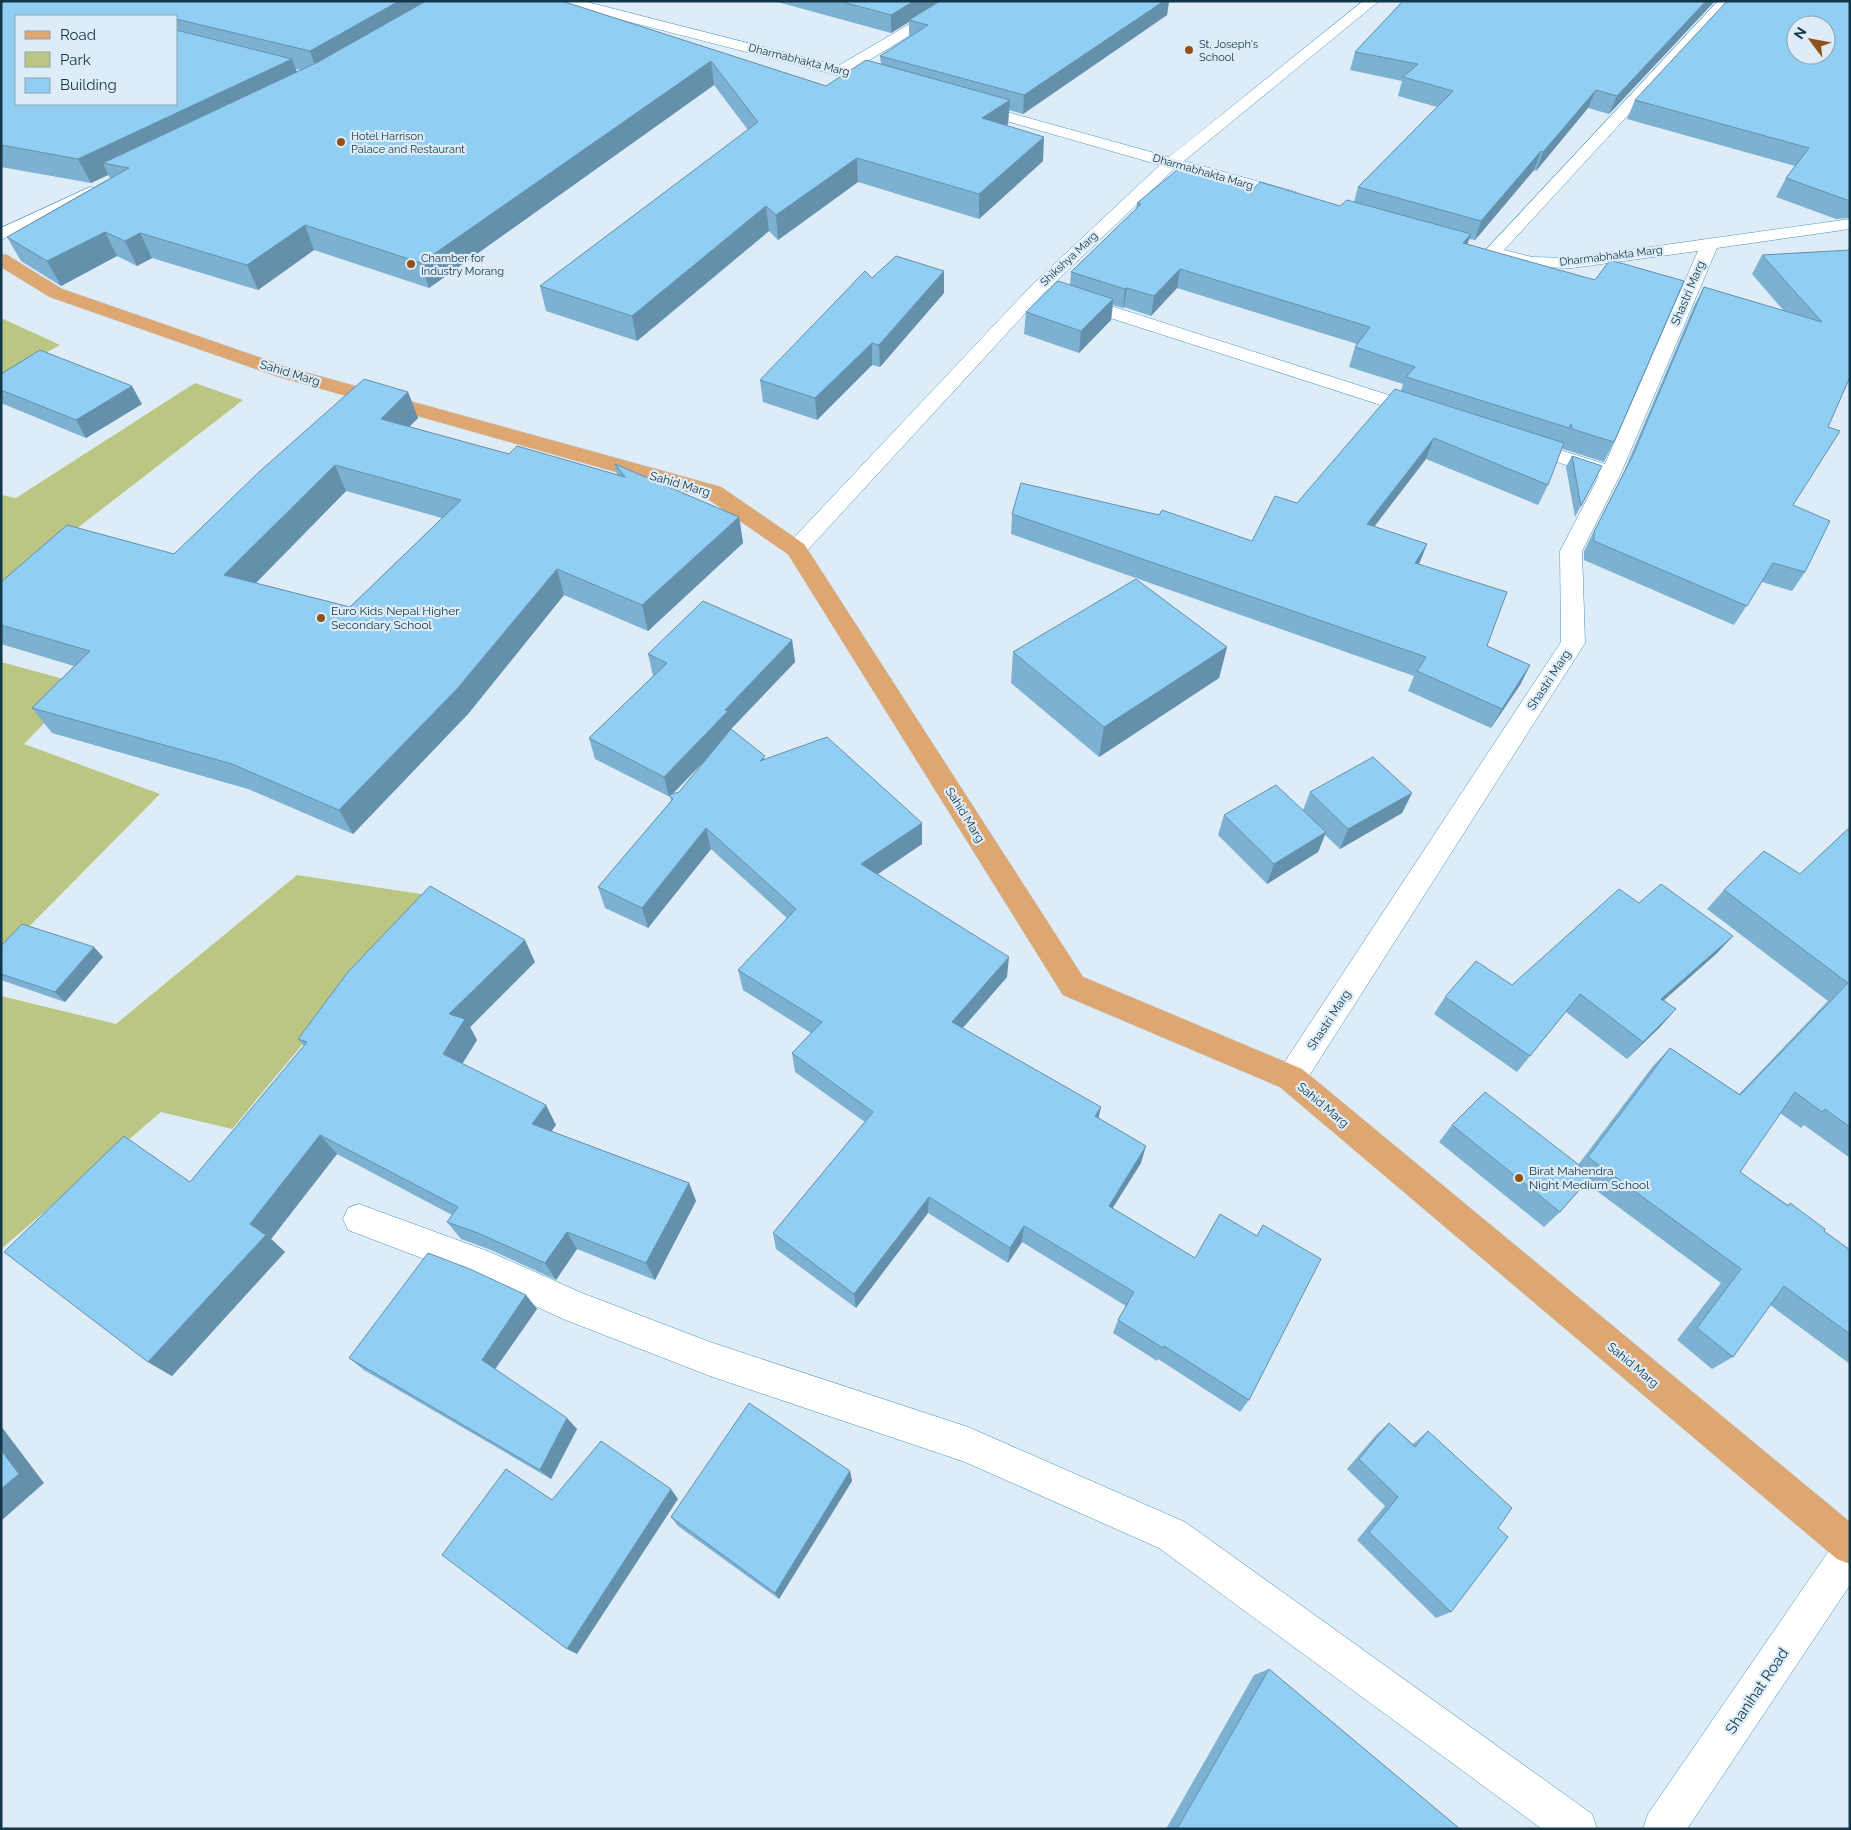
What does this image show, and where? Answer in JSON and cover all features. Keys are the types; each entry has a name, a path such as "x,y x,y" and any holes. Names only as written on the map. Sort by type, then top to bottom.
{"main road":[{"name":"Sahid Marg","path":"1,259 56,293 283,372 713,492 796,549 1074,986 1291,1078 1850,1546"}],"street":[{"name":"Dharmabhakta Marg","path":"565,1 842,70 897,86"},
{"path":"842,70 959,1"},
{"name":"Shikshya Marg","path":"796,549 1038,288 1171,163 1372,1"},
{"path":"1492,253 1726,1"},
{"name":"Dharmabhakta Marg","path":"961,104 1303,200"},
{"path":"1,235 108,184"},
{"name":"Dharmabhakta Marg","path":"1473,248 1532,262 1572,263 1850,224"},
{"name":"Shastri Marg","path":"1291,1078 1573,643 1571,551 1611,473 1710,244"},
{"path":"1038,288 1442,418"},
{"path":"1508,440 1611,473"},
{"path":"359,1219 490,1268 575,1307 710,1359 968,1445 1172,1536 1577,1829"},
{"name":"Shanihat Road","path":"1664,1829 1850,1552"}],"green space":[{"path":"1,318 60,345 1,378"},
{"path":"195,383 243,400 1,587 1,495 16,498"},
{"path":"1,662 82,684 24,744 160,794 1,955"},
{"path":"297,875 427,895 232,1129 161,1112 1,1249 1,996 116,1024"}],"building":[{"path":"1,1 399,1 310,51 178,19 178,15 15,15 15,105 178,105 178,30 292,59 78,159 1,145"},
{"path":"426,1 562,1 826,86 866,60 1010,100 982,118 1044,137 979,194 857,158 776,215 766,206 632,316 540,286 758,122 711,61 421,263 305,225 247,265 140,233 125,241 105,232 47,261 7,237 129,168 103,163 318,62"},
{"path":"839,1 914,1 891,15"},
{"path":"940,1 1164,1 1024,95 880,56 928,25 909,20"},
{"path":"1403,1 1706,1 1617,96 1596,90 1481,221 1358,187 1453,91 1403,77 1418,64 1355,52"},
{"path":"1727,1 1850,1 1850,200 1786,178 1809,148 1635,100"},
{"path":"1181,167 1252,190 1260,182 1340,206 1347,200 1471,234 1463,243 1595,280 1610,260 1684,281 1614,442 1572,429 1571,424 1569,428 1406,377 1415,367 1355,347 1370,327 1180,269 1154,296 1071,272 1141,204 1137,203"},
{"path":"1850,250 1850,377 1828,427 1840,431 1793,505 1830,521 1805,572 1773,563 1747,606 1594,541 1594,532 1633,455 1704,287 1822,322 1762,255"},
{"path":"896,256 944,271 879,345 872,343 815,398 760,380 865,271 872,278"},
{"path":"1058,281 1113,299 1081,331 1026,312"},
{"path":"40,350 132,386 76,420 1,390 1,374"},
{"path":"364,379 408,392 381,419 509,454 517,446 625,477 615,464 739,517 642,605 557,569 457,689 339,810 232,764 32,708 90,651 1,625 1,582 67,525 174,554 259,472","holes":["335,465 461,500 350,607 224,575"]},
{"path":"1395,389 1564,443 1548,485 1434,438 1367,524 1427,544 1415,563 1507,592 1487,646 1530,665 1502,709 1417,671 1426,657 1012,514 1021,483 1159,515 1162,510 1252,541 1275,496 1297,503"},
{"path":"1572,456 1602,466 1581,506"},
{"path":"1136,579 1227,647 1104,727 1013,652"},
{"path":"703,601 792,640 725,710 728,711 664,777 589,738 667,663 648,654"},
{"path":"731,729 765,756 760,761 827,737 922,823 861,864 1009,957 952,1022 1101,1107 1095,1116 1146,1146 1109,1206 1195,1258 1220,1214 1257,1236 1263,1225 1321,1259 1249,1400 1164,1346 1163,1348 1118,1320 1134,1292 1024,1226 1010,1248 929,1197 854,1294 773,1233 873,1112 792,1053 822,1022 738,970 796,909 706,828 642,908 598,887 673,799 669,795 679,792"},
{"path":"1373,757 1412,793 1348,829 1310,792"},
{"path":"1276,785 1326,832 1274,864 1224,815"},
{"path":"1850,827 1850,1127 1825,1109 1822,1112 1795,1092 1740,1172 1788,1206 1790,1203 1850,1250 1850,1334 1784,1286 1733,1357 1697,1328 1741,1269 1588,1157 1670,1048 1740,1095 1848,983 1724,890 1764,851 1800,874"},
{"path":"1661,884 1733,936 1661,999 1676,1009 1643,1042 1580,994 1530,1056 1445,997 1476,961 1512,985 1619,889 1639,903"},
{"path":"430,886 525,940 449,1014 465,1019 443,1054 546,1105 532,1124 689,1183 646,1263 567,1232 545,1263 478,1233 447,1222 458,1207 320,1135 250,1224 266,1235 148,1362 4,1252 124,1136 190,1182 307,1042 298,1039 348,972"},
{"path":"22,924 94,947 55,992 1,974 1,946"},
{"path":"1485,1092 1592,1175 1560,1212 1452,1125"},
{"path":"428,1253 470,1269 526,1295 482,1360 567,1418 540,1470 349,1358"},
{"path":"749,1403 850,1471 775,1593 671,1517"},
{"path":"1389,1423 1415,1447 1428,1431 1512,1508 1498,1528 1508,1537 1451,1612 1369,1532 1398,1497 1359,1459"},
{"path":"601,1441 671,1489 567,1649 442,1555 506,1469 552,1500"},
{"path":"1,1450 19,1474 1,1489"},
{"path":"1269,1669 1460,1829 1177,1829"}],"place":[{"name":"St, Joseph's School","path":"1189,50"},
{"name":"Hotel Harrison Palace and Restaurant","path":"341,142"},
{"name":"Chamber for Industry Morang","path":"411,264"},
{"name":"Euro Kids Nepal Higher Secondary School","path":"321,618"},
{"name":"Birat Mahendra Night Medium School","path":"1519,1178"}]}
